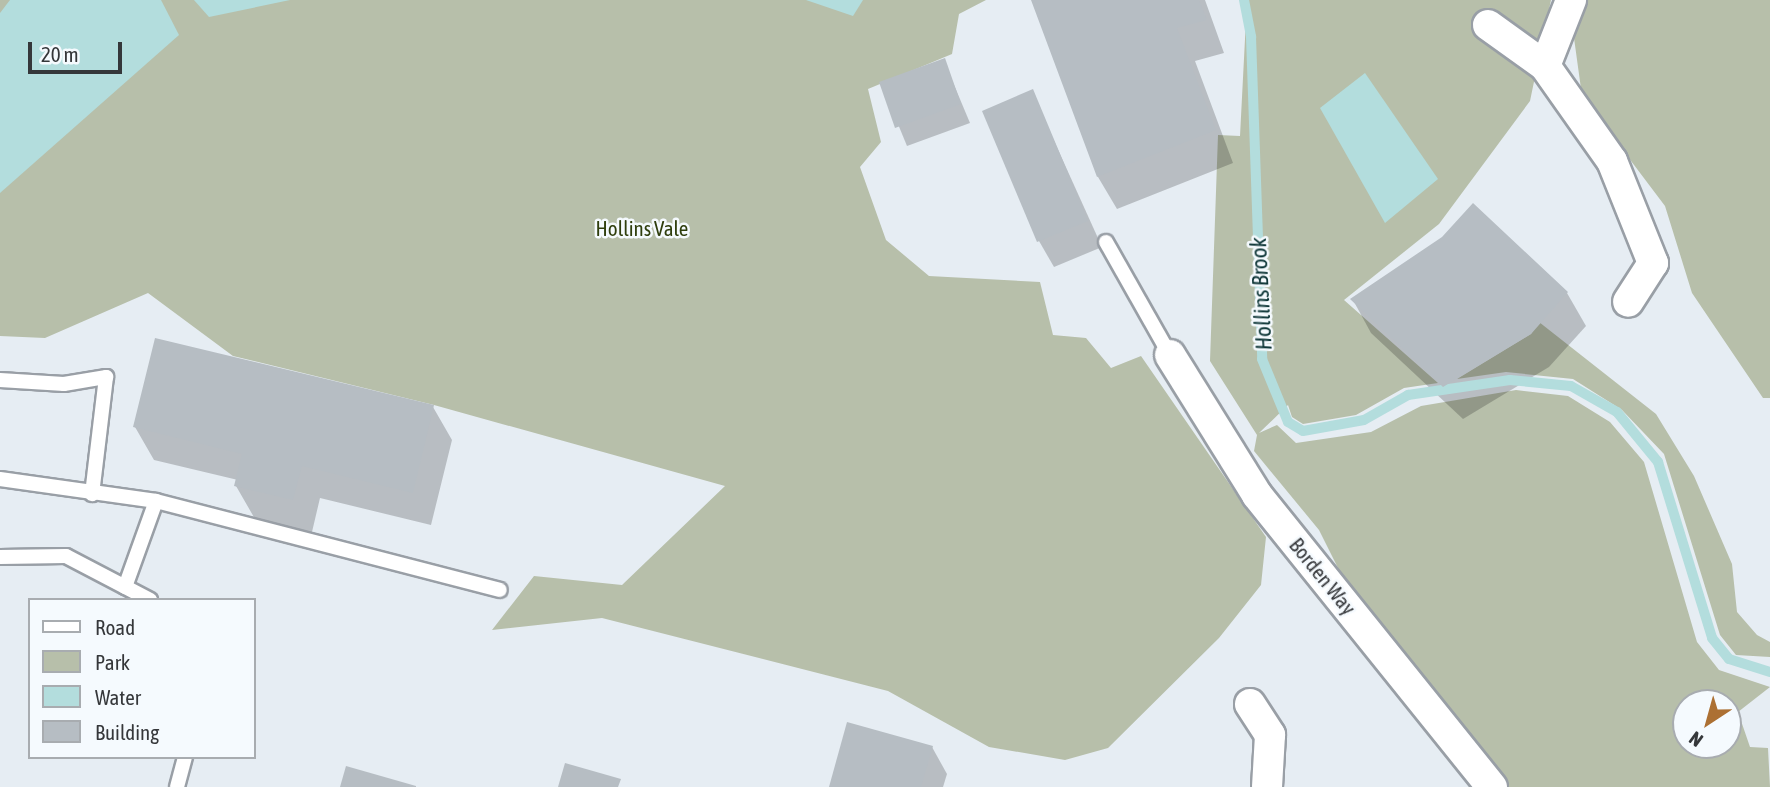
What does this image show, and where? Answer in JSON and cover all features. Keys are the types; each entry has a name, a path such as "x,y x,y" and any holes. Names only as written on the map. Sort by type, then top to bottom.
{"street":[{"path":"1545,66 1571,0"},
{"path":"1489,25 1545,66 1612,161 1653,263 1629,302"},
{"name":"Borden Way","path":"1170,355 1257,495 1492,787"},
{"path":"1250,704 1270,735 1267,787"}],"lane":[{"path":"1106,242 1170,355"},
{"path":"0,380 64,384 106,377 92,494"},
{"path":"0,479 156,502 500,590"},
{"path":"125,587 156,502"},
{"path":"0,557 66,556 146,598"},
{"path":"177,787 184,759"}],"green space":[{"name":"Hollins Vale","path":"0,0 986,0 959,14 952,54 868,89 881,142 860,167 886,240 929,276 1040,282 1053,335 1086,338 1111,368 1141,356 1266,537 1261,585 1219,638 1108,748 1065,760 989,747 888,691 602,618 492,630 534,576 622,585 725,486 434,405 233,356 148,293 45,338 0,336"},
{"path":"1247,0 1551,0 1530,101 1439,224 1344,300 1438,383 1404,388 1356,415 1303,424 1292,417 1288,405 1259,433 1277,425 1296,443 1371,432 1421,406 1516,390 1568,396 1610,422 1644,462 1697,642 1719,670 1770,687 1742,709 1742,689 1672,689 1672,759 1742,759 1742,724 1750,747 1768,748 1770,787 1507,787 1346,584 1319,530 1254,451 1257,435 1210,361 1218,135 1240,136"},
{"path":"1588,0 1770,0 1770,398 1763,398 1692,293 1665,206 1582,96 1574,38"},
{"path":"1539,322 1656,414 1694,476 1732,564 1737,612 1757,635 1770,642 1770,657 1736,655 1720,635 1664,454 1622,410 1573,379 1506,372 1457,379 1531,334"}],"water":[{"path":"10,0 161,0 179,35 0,193 0,13"},
{"path":"194,0 290,0 209,17"},
{"path":"806,0 863,0 853,16"},
{"path":"1365,73 1438,179 1385,223 1320,108"}],"building":[{"path":"1031,0 1199,0 1207,20 1177,28 1216,130 1097,177"},
{"path":"945,58 961,104 895,128 879,82"},
{"path":"1033,89 1088,221 1037,242 982,111"},
{"path":"1473,203 1568,292 1531,334 1443,387 1350,299 1442,237"},
{"path":"155,338 434,405 413,493 302,466 293,500 234,486 242,454 133,427"},
{"path":"847,722 933,746 921,787 829,787"},
{"path":"565,763 621,779 618,787 558,787"},
{"path":"346,766 416,786 416,787 340,787"}],"waterway":[{"name":"Hollins Brook","path":"1244,0 1251,37 1262,359 1288,422 1303,431 1364,420 1408,395 1510,380 1571,386 1617,412 1658,462 1712,638 1729,659 1770,672"}]}
